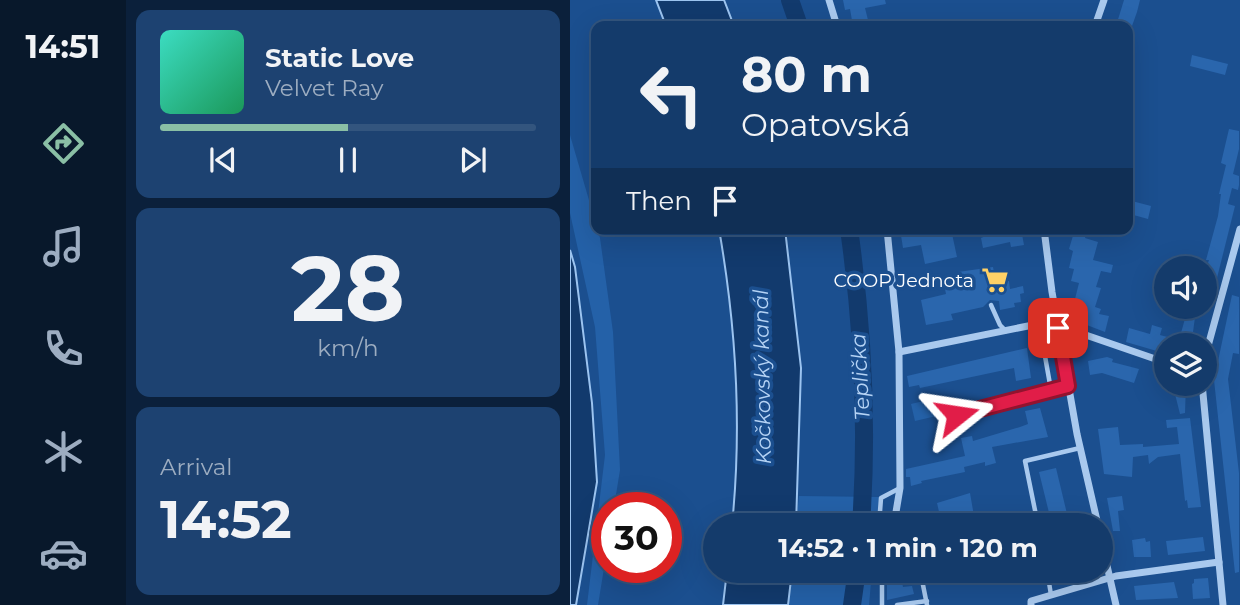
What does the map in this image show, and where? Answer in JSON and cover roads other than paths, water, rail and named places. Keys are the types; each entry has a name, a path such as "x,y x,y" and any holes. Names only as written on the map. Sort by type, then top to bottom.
{"street":[{"path":"829,0 835,21"},
{"path":"1097,21 1104,0"},
{"path":"1212,333 1240,229"},
{"path":"888,235 899,352 900,488 896,512"},
{"path":"1045,235 1068,386 1095,513"},
{"path":"899,352 1048,322 1058,328 1154,359"},
{"path":"957,415 1068,386"},
{"path":"1203,396 1223,605"},
{"path":"1113,577 1219,562"},
{"path":"1031,603 1090,583"},
{"path":"1111,583 1116,605"}],"lane":[{"path":"991,306 1006,331"},
{"path":"1043,345 1051,390"},
{"path":"1036,513 1025,461 1080,448"},
{"path":"880,513 881,498 900,488"},
{"path":"882,583 882,605"},
{"path":"897,605 927,603 923,583"},
{"path":"1049,583 1051,595"}],"water":[{"path":"656,0 724,0 732,21 664,21"},
{"name":"Kočkovský kanál","path":"720,235 786,235 801,368 796,513 733,513 737,414 730,302"},
{"path":"570,250 575,267 592,403 597,482 595,492 591,492 591,517 576,605 570,605"},
{"path":"726,583 791,583 788,605 723,605"}],"waterway":[{"name":"Teplička","path":"790,0 797,21"},
{"name":"Teplička","path":"850,235 863,377 862,513"},
{"name":"Teplička","path":"852,605 855,583"}],"place":[{"name":"COOP Jednota","path":"995,280"}]}
